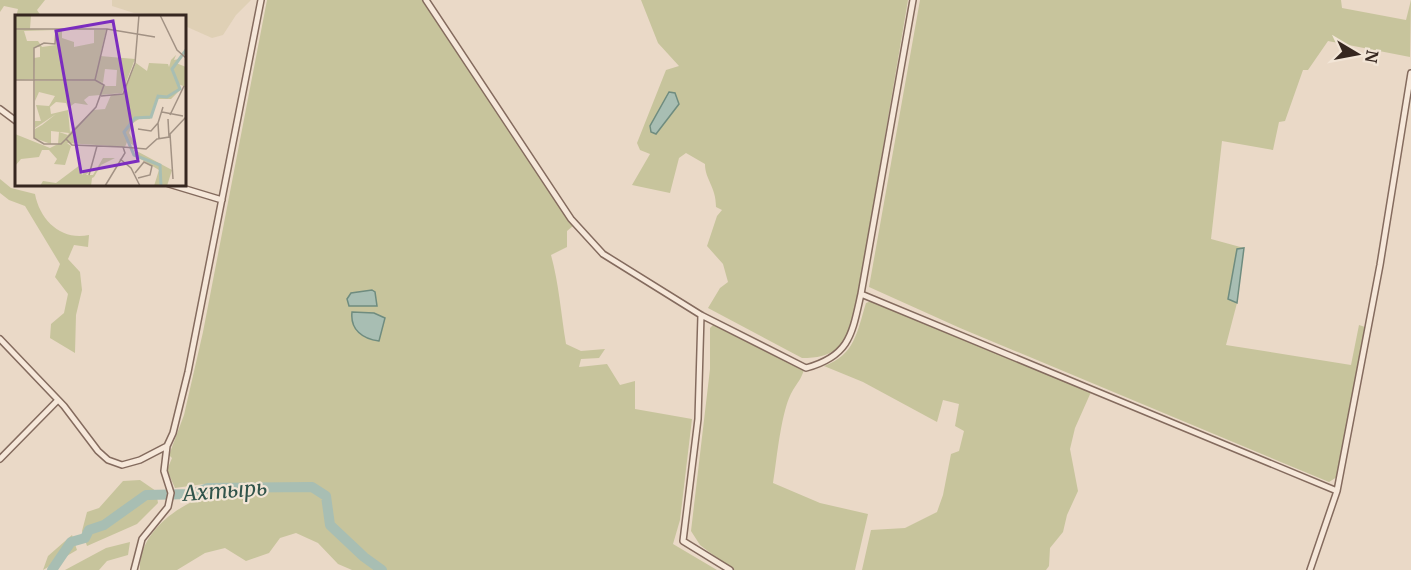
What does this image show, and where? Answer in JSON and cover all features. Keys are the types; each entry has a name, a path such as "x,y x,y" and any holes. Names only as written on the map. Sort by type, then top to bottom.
{"street":[{"path":"134,570 142,539 168,507 171,493 164,471 167,446 182,400 261,0"},
{"path":"426,0 571,219 603,254 701,315 806,368 835,358 850,340 861,294 913,0"},
{"path":"1310,570 1337,491 1380,265 1411,73"},
{"path":"0,109 15,120"},
{"path":"176,186 222,200"},
{"path":"861,294 1337,491"},
{"path":"701,315 698,419 683,541 730,570"},
{"path":"0,339 58,400 108,460 122,465 140,460 167,446"},
{"path":"0,459 58,400"}],"shaded area":[{"path":"0,0 45,0 37,10 40,15 16,15 18,9 4,6 0,12"},
{"path":"112,0 251,0 236,15 223,35 212,38 186,26 186,15 134,13 112,6"},
{"path":"267,0 423,0 573,226 567,231 567,247 551,255 566,344 581,351 605,349 599,358 581,359 579,367 607,364 620,385 635,381 635,409 692,419 680,520 673,544 717,570 352,570 338,564 318,543 296,533 280,538 269,553 246,561 225,548 205,553 177,570 140,570 141,556 153,532 174,512 211,495 204,484 175,488 167,470 172,458 169,455 184,415 203,332"},
{"path":"641,0 908,0 854,319 841,344 829,353 813,358 802,358 708,308 720,288 728,282 723,264 707,246 717,216 722,210 716,207 705,164 686,153 679,158 670,193 632,185 650,154 640,150 637,143 666,70 679,66 658,43"},
{"path":"920,0 1341,0 1342,8 1406,20 1411,0 1410,57 1328,41 1308,70 1303,70 1285,121 1279,122 1273,150 1222,141 1211,239 1244,248 1237,303 1226,345 1351,365 1359,325 1365,327 1337,477 1329,482 960,328 869,287"},
{"path":"669,92 675,93 679,104 656,134 651,132 650,126"},
{"path":"0,179 11,188 35,194 42,213 61,232 79,236 89,235 88,247 74,245 68,259 80,272 82,290 76,315 75,353 50,338 51,324 64,313 68,294 55,277 60,264 25,206 9,200 0,193"},
{"path":"1244,248 1237,303 1228,299 1237,249"},
{"path":"372,290 375,292 377,306 349,306 347,299 351,293"},
{"path":"871,301 1091,392 1075,428 1070,449 1078,491 1067,515 1063,532 1050,548 1049,566 1046,570 862,570 871,530 905,528 937,512 943,495 951,454 959,451 964,431 955,426 959,404 943,400 937,422 863,382 824,366 842,356 849,349 857,333 866,303"},
{"path":"352,312 374,313 385,318 379,341 363,336 355,329"},
{"path":"714,324 804,370 785,409 773,483 820,503 868,514 855,570 733,570 700,545 691,531 710,369 710,328"},
{"path":"140,480 156,491 158,503 137,524 87,546 82,531 87,512 99,508 123,481"},
{"path":"72,535 77,550 43,570 48,556"},
{"path":"130,542 128,555 107,561 99,570 65,570 106,548"}],"waterway":[{"name":"Ахтырь","path":"52,570 71,542 85,538 89,530 104,525 146,495 192,494 208,488 312,487 326,496 330,525 364,557 382,570"}]}
